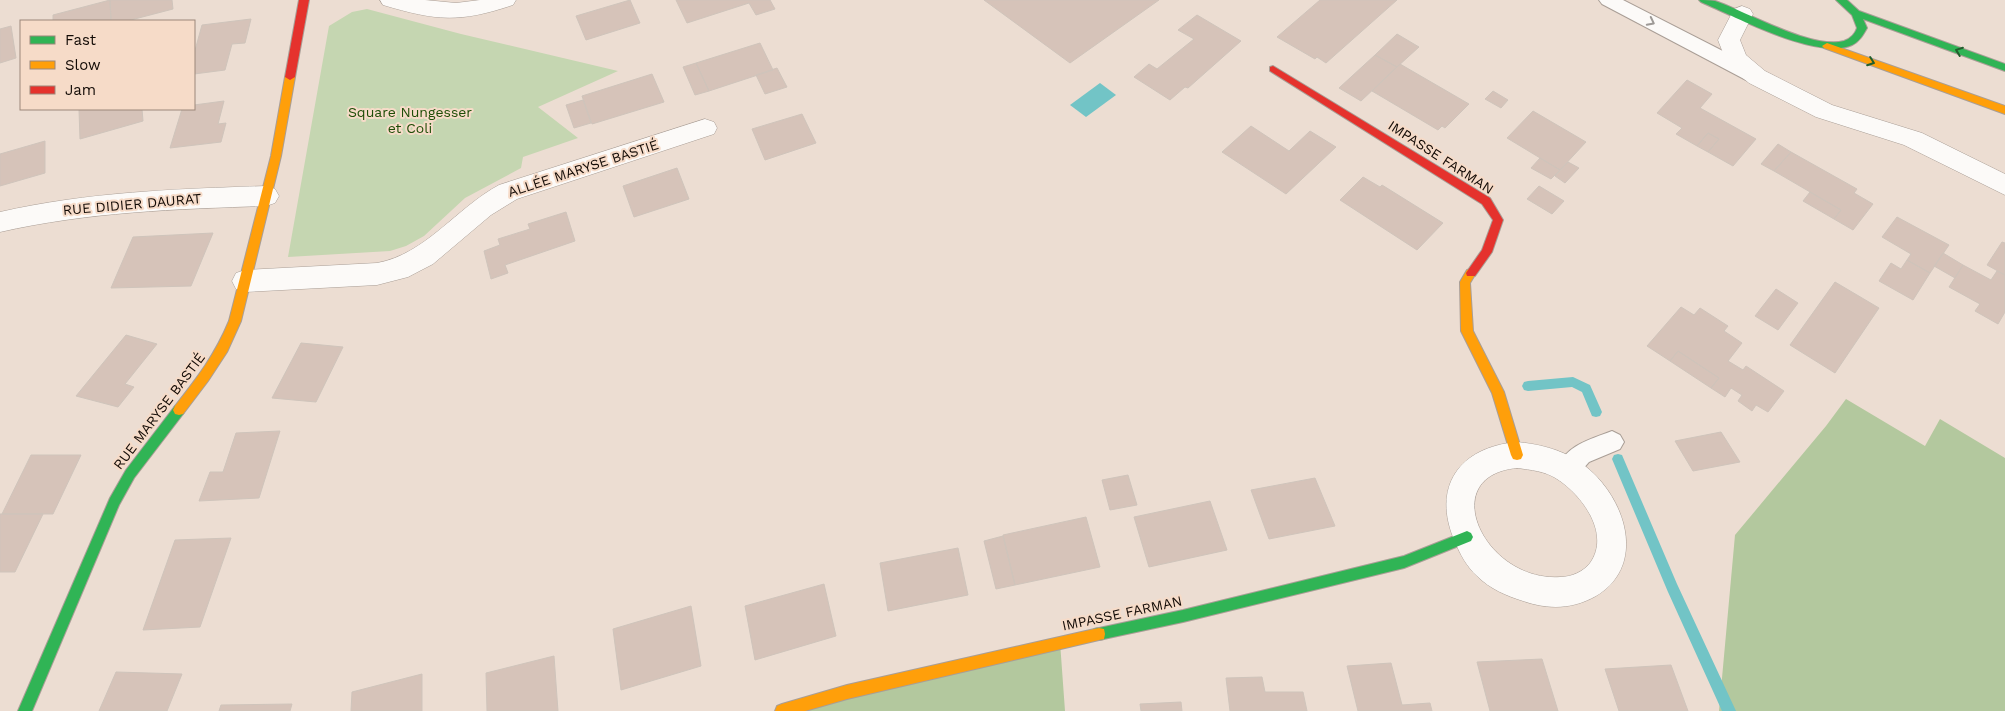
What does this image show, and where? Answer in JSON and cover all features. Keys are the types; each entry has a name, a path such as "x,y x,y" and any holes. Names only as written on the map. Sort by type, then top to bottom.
{"street":[{"name":"RUE MARYSE BASTIÉ","path":"25,711 114,502 130,474 204,378 223,349 235,321 276,156 304,0"},
{"path":"391,0 437,10 456,11 472,9 505,0"},
{"path":"1704,0 1798,37 2005,110"},
{"path":"1841,0 1856,13 2005,68"},
{"path":"1825,45 1840,46 1856,39 1862,28 1856,13"},
{"path":"1742,14 1729,40 1736,60 1757,77 1824,112 1913,139 2005,185"},
{"name":"IMPASSE FARMAN","path":"1273,69 1486,201 1498,220 1487,252 1465,282 1467,331 1498,392 1517,455"},
{"name":"ALLÉE MARYSE BASTIÉ","path":"245,281 377,274 396,270 411,264 427,254 484,206 508,192 705,128"},
{"name":"RUE DIDIER DAURAT","path":"0,222 40,213 103,204 266,196"},
{"path":"1517,455 1542,458 1567,470 1588,487 1604,509 1612,532 1611,555 1600,575 1582,588 1557,594 1531,590 1504,578 1482,560 1467,537 1461,516 1461,497 1467,480 1480,466 1497,458 1517,455"},
{"name":"IMPASSE FARMAN","path":"782,711 866,688 1183,616 1404,562 1467,537"}],"lane":[{"path":"1608,0 1757,77"},
{"path":"1567,470 1581,454 1612,442"}],"green space":[{"name":"Square Nungesser et Coli","path":"367,9 461,34 618,71 538,107 578,138 523,157 521,168 465,198 424,236 406,246 390,251 288,257 329,26 352,12"},
{"path":"1846,399 1925,446 1940,419 2005,458 2005,711 1719,711 1735,535 1826,426"},
{"path":"1060,642 1065,711 785,711"}],"water":[{"path":"1100,83 1116,95 1086,117 1070,105"}],"building":[{"path":"110,0 172,0 173,9 131,20 111,20"},
{"path":"110,0 111,20 53,20 53,15"},
{"path":"630,0 640,23 586,40 576,16"},
{"path":"676,0 770,0 775,9 756,15 749,3 687,23"},
{"path":"984,0 1159,0 1070,63"},
{"path":"1320,0 1397,0 1326,63 1317,57 1315,59 1277,37"},
{"path":"1197,15 1241,41 1188,88 1185,87 1170,100 1134,77 1149,64 1157,69 1194,39 1178,30"},
{"path":"251,19 245,43 232,44 225,70 195,74 195,50 202,25"},
{"path":"11,26 16,58 0,63 0,29"},
{"path":"1397,34 1419,47 1397,67 1375,55"},
{"path":"760,43 773,70 709,91 696,63"},
{"path":"1375,55 1397,67 1361,101 1339,88"},
{"path":"696,63 709,91 695,95 683,67"},
{"path":"1400,64 1469,104 1445,128 1442,126 1438,130 1372,91"},
{"path":"777,68 787,87 765,94 756,75"},
{"path":"652,74 664,102 592,124 582,96"},
{"path":"1687,80 1712,94 1700,108 1756,139 1733,166 1708,152 1719,139 1708,133 1697,146 1676,134 1682,128 1657,113"},
{"path":"1493,91 1508,100 1501,108 1485,99"},
{"path":"583,100 591,123 574,128 566,105"},
{"path":"224,101 218,124 226,123 221,142 170,148 182,110 195,110 195,105"},
{"path":"79,110 142,110 143,121 80,139"},
{"path":"1533,111 1586,142 1560,170 1507,138"},
{"path":"802,114 816,143 765,160 752,129"},
{"path":"1251,126 1289,151 1310,131 1336,147 1286,194 1222,152"},
{"path":"1708,133 1719,139 1708,152 1697,146"},
{"path":"45,141 45,173 0,186 0,154"},
{"path":"1778,144 1791,152 1774,171 1761,164"},
{"path":"1791,152 1857,189 1854,193 1873,204 1853,230 1834,219 1841,210 1774,171"},
{"path":"1540,158 1560,170 1551,179 1531,168"},
{"path":"1568,162 1579,168 1565,183 1555,176"},
{"path":"677,168 689,199 634,217 623,186"},
{"path":"1363,177 1380,187 1382,185 1443,223 1417,250 1340,200"},
{"path":"1539,186 1564,201 1552,214 1527,199"},
{"path":"1810,192 1841,210 1834,219 1803,201"},
{"path":"566,212 575,241 505,265 508,273 491,279 484,251 500,245 498,239 530,229 528,224"},
{"path":"1897,217 1949,245 1930,273 1907,260 1911,254 1882,237"},
{"path":"213,233 191,286 111,288 133,237"},
{"path":"2002,242 2005,243 2005,275 1987,265"},
{"path":"1943,253 1963,265 1955,278 1934,266"},
{"path":"1907,260 1930,273 1913,300 1879,281 1891,263 1901,269"},
{"path":"1963,265 1991,280 1997,271 2005,275 2005,312 1998,324 1975,311 1980,304 1949,287"},
{"path":"1835,282 1879,308 1835,373 1790,345"},
{"path":"1776,289 1798,303 1778,330 1755,316"},
{"path":"1681,307 1694,315 1700,308 1728,326 1724,331 1742,343 1728,361 1743,370 1746,366 1784,391 1768,412 1756,405 1752,411 1738,401 1742,395 1731,388 1725,397 1711,388 1719,378 1678,351 1670,361 1647,346"},
{"path":"126,335 157,344 125,384 134,387 118,407 76,396"},
{"path":"301,343 343,347 316,402 272,398"},
{"path":"1678,351 1719,378 1711,388 1670,361"},
{"path":"280,431 259,498 199,501 210,472 223,472 236,433"},
{"path":"1721,432 1740,462 1693,471 1675,441"},
{"path":"31,455 81,455 53,514 2,514"},
{"path":"1128,475 1137,505 1110,510 1102,480"},
{"path":"1315,478 1335,526 1269,539 1251,490"},
{"path":"1210,501 1227,550 1149,567 1134,517"},
{"path":"0,514 43,514 15,572 0,572"},
{"path":"1086,517 1100,567 1015,585 1003,535"},
{"path":"1003,536 1015,585 996,589 984,541"},
{"path":"231,538 200,627 143,630 175,540"},
{"path":"958,548 968,595 888,611 880,563"},
{"path":"824,584 836,636 755,660 745,606"},
{"path":"691,606 701,666 621,690 613,629"},
{"path":"554,656 558,711 487,711 486,673"},
{"path":"1542,659 1558,711 1490,711 1477,662"},
{"path":"1391,663 1402,705 1430,703 1432,711 1358,711 1347,666"},
{"path":"1671,665 1688,711 1619,711 1605,669"},
{"path":"116,672 182,674 167,711 99,711"},
{"path":"422,674 422,711 351,711 352,692"},
{"path":"1262,677 1265,692 1303,692 1307,711 1230,711 1226,678"},
{"path":"1181,702 1182,711 1141,711 1140,704"},
{"path":"292,704 290,711 219,711 221,705"}],"waterway":[{"path":"1528,386 1573,382 1586,389 1596,412"},
{"path":"1618,459 1672,588 1729,711"}],"traffic: fast":[{"path":"1704,0 1789,35 1807,41 1839,45 1847,44 1853,40 1862,28 1856,13 1841,0"},
{"path":"1856,13 2005,68"},
{"path":"25,711 114,502 130,474 179,410"},
{"path":"1099,634 1183,616 1404,562 1467,537"}],"traffic: slow":[{"path":"1827,46 2005,110"},
{"path":"179,410 204,378 223,349 235,321 276,156 290,77"},
{"path":"1471,273 1465,282 1467,331 1498,392 1517,455"},
{"path":"782,711 847,692 1099,634"}],"traffic: jam":[{"path":"290,77 304,0"},
{"path":"1273,69 1486,201 1498,220 1487,252 1471,273"}]}
